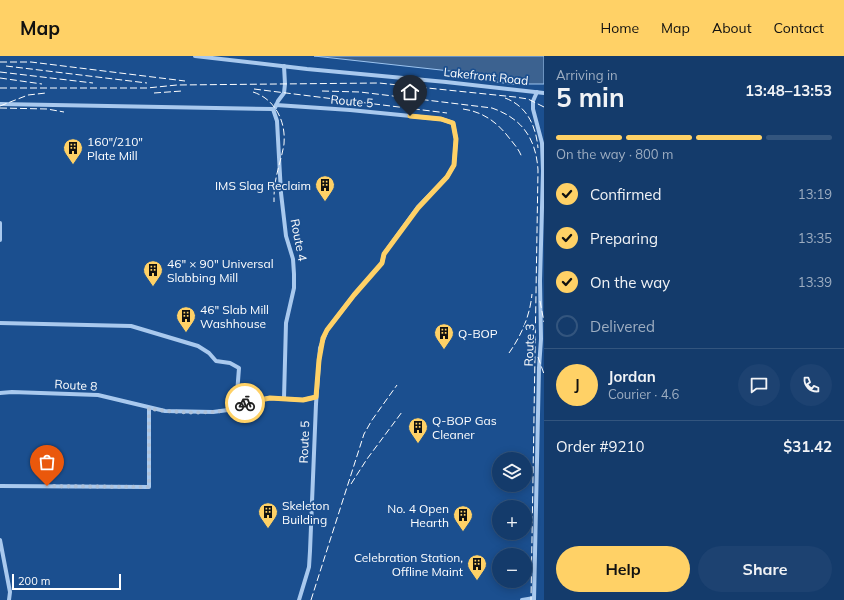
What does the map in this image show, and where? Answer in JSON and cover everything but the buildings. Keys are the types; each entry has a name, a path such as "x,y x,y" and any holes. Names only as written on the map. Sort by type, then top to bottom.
{"street":[{"name":"Lakefront Road","path":"195,56 544,93"},
{"path":"0,104 273,109 284,93 284,66"},
{"name":"Route 3","path":"534,599 543,171 542,143 533,109 536,92"},
{"name":"Route 5","path":"276,105 441,119 453,123 456,139 454,165 447,177 418,208 384,254 382,263 354,295 327,330 320,348 316,397 309,567 299,600"},
{"name":"Route 4","path":"273,109 277,121 281,192 286,236 293,259 294,274 294,288 286,323 284,398"},
{"path":"0,223 0,240"},
{"path":"0,323 131,326 198,346 209,353 216,361 230,363 239,368 237,394 239,406"},
{"name":"Route 8","path":"0,393 12,392 98,395 165,411 213,412 228,410 246,402 270,398 303,400 316,397"},
{"path":"0,486 149,487 149,408"},
{"path":"0,540 10,592 10,600"},
{"path":"522,600 534,599"}],"water":[{"path":"314,56 544,56 544,84 510,84 484,80 459,72"}],"railway":[{"path":"0,62 31,62 185,81"},
{"path":"6,66 147,83"},
{"path":"0,72 93,83"},
{"path":"0,78 42,84"},
{"path":"0,88 147,88 177,85 379,83 515,97 528,99 544,107"},
{"path":"254,89 447,113"},
{"path":"154,93 182,91"},
{"path":"322,91 360,92 492,108 512,118 520,124 531,140 537,159 538,170 531,600"},
{"path":"253,92 261,95 273,105 278,112 283,127 284,144 274,188 274,202"},
{"path":"0,106 28,95 46,93"},
{"path":"505,98 519,106 529,118 535,132 538,148"},
{"path":"0,108 47,109 64,112"},
{"path":"463,109 478,113 495,123 505,133 522,158"},
{"path":"509,353 524,325 532,294"},
{"path":"540,301 544,322"},
{"path":"538,357 544,374"},
{"path":"311,600 364,434 397,385"},
{"path":"351,484 367,459 402,412"}],"way so far":[{"path":"47,486 149,487 149,408 165,411 213,412 228,410 245,403"}],"place":[{"name":"160\"/210\" Plate Mill","path":"73,165"},
{"name":"IMS Slag Reclaim","path":"325,202"},
{"name":"46\" × 90\" Universal Slabbing Mill","path":"153,287"},
{"name":"46\" Slab Mill Washhouse","path":"186,333"},
{"name":"Q-BOP","path":"444,350"},
{"name":"Q-BOP Gas Cleaner","path":"418,444"},
{"name":"Skeleton Building","path":"268,529"},
{"name":"No. 4 Open Hearth","path":"463,532"},
{"name":"Celebration Station, Offline Maint","path":"477,581"}],"route":[{"path":"245,403 270,398 303,400 316,397 320,348 327,330 354,295 376,271 382,263 384,254 418,208 447,177 454,165 456,139 453,123 441,119 410,116"}]}
